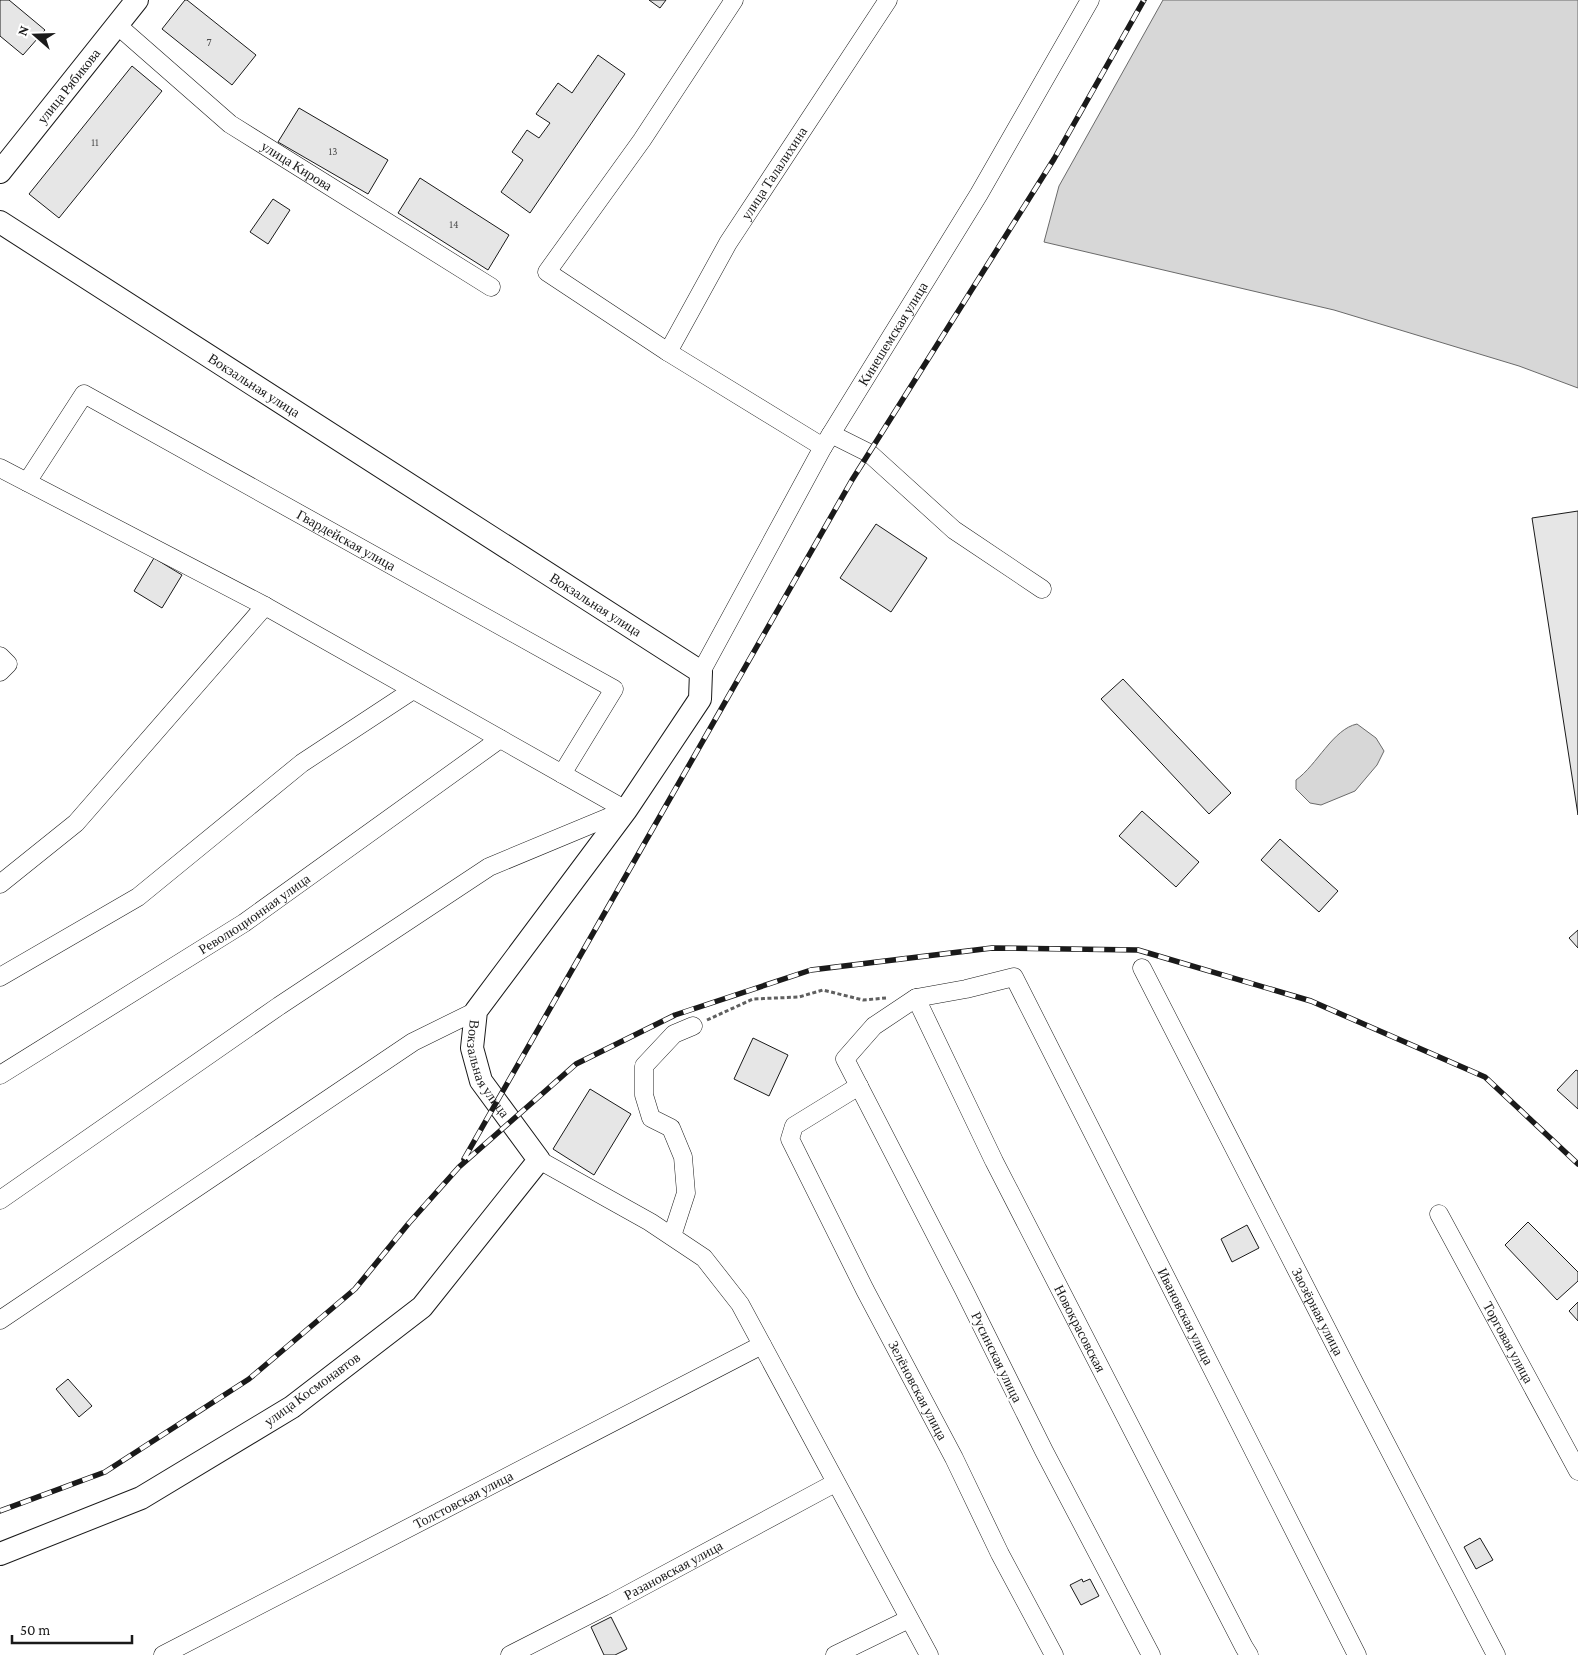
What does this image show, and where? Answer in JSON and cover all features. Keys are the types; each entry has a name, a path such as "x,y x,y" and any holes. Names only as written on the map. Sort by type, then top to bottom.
{"main road":[{"name":"улица Рябикова","path":"0,172 117,25 131,2"},
{"name":"Вокзальная улица","path":"0,222 701,672 700,699 626,810 476,1011 472,1048 481,1081 539,1160"},
{"name":"улица Космонавтов","path":"0,1554 141,1498 292,1407 422,1308 539,1160"}],"street":[{"path":"734,0 642,140 547,272 668,352 827,440 869,453 954,530 1042,589"},
{"name":"улица Талалихина","path":"668,352 728,243 888,0"},
{"name":"Кинешемская улица","path":"701,672 827,440 974,202 1090,0"},
{"name":"улица Кирова","path":"117,25 230,124 491,287"},
{"name":"Гвардейская улица","path":"27,482 84,394 614,689 562,774"},
{"path":"0,468 266,606 626,810"},
{"path":"0,884 76,823 266,606"},
{"path":"0,656 8,664 0,672"},
{"path":"0,977 138,897 302,763 413,690"},
{"name":"Революционная улица","path":"0,1075 244,922 500,738"},
{"path":"0,1200 279,1006 489,867 626,810"},
{"name":"Заозёрная улица","path":"1142,968 1496,1655"},
{"name":"Ивановская улица","path":"916,998 966,989 1014,977 1352,1654"},
{"name":"Русинская улица","path":"916,998 874,1026 845,1059 1150,1655"},
{"name":"Новокрасовская","path":"916,998 994,1161 1249,1655"},
{"path":"0,1320 413,1042 476,1011"},
{"path":"672,1236 686,1193 683,1158 671,1128 651,1118 644,1094 644,1066 674,1034 693,1026"},
{"name":"Зелёновская улица","path":"859,1086 794,1126 790,1139 954,1458 1000,1554 1054,1655"},
{"path":"539,1160 650,1222 704,1258 740,1304 929,1655"},
{"name":"Торговая улица","path":"1439,1214 1578,1471"},
{"name":"Толстовская улица","path":"163,1655 762,1346"},
{"name":"Разановская улица","path":"510,1655 612,1603 835,1483"},
{"path":"835,1655 909,1619"}],"path":[{"path":"693,1026 752,999 799,997 823,990 863,1000 898,997 916,998"}],"shaded area":[{"path":"1163,0 1578,0 1578,388 1519,366 1334,310 1044,242 1059,186"},
{"path":"1357,724 1376,738 1384,751 1377,765 1355,791 1321,805 1310,803 1296,789 1296,780 1340,733 1348,727"}],"building":[{"path":"0,0 9,0 45,30 23,55 0,36"},
{"path":"185,0 256,55 232,85 162,29"},
{"path":"649,0 666,0 660,8"},
{"path":"598,55 625,74 530,213 501,192 523,160 512,152 527,130 539,138 550,123 536,114 558,83 572,93"},
{"path":"132,66 162,91 59,218 29,194"},
{"path":"299,108 388,160 368,194 278,142"},
{"path":"420,178 509,235 488,270 398,213"},
{"path":"273,199 290,210 268,244 250,232"},
{"path":"1578,511 1578,815 1532,518"},
{"path":"876,524 927,558 891,612 840,578"},
{"path":"154,558 182,575 162,608 134,591"},
{"path":"1123,679 1231,793 1209,814 1101,699"},
{"path":"1142,811 1199,862 1176,887 1119,836"},
{"path":"1280,839 1338,891 1319,912 1261,860"},
{"path":"1578,930 1578,948 1569,938"},
{"path":"753,1038 788,1055 769,1096 734,1079"},
{"path":"1576,1070 1578,1071 1578,1109 1557,1090"},
{"path":"590,1089 631,1114 594,1175 553,1149"},
{"path":"1528,1222 1578,1272 1578,1281 1557,1300 1505,1245"},
{"path":"1247,1225 1259,1248 1232,1262 1221,1239"},
{"path":"1578,1302 1578,1321 1569,1311"},
{"path":"68,1379 92,1406 79,1417 56,1389"},
{"path":"1480,1538 1493,1560 1476,1569 1464,1547"},
{"path":"1082,1579 1083,1582 1090,1579 1099,1596 1081,1605 1070,1585"},
{"path":"611,1617 627,1649 615,1655 604,1655 591,1627"}],"railway":[{"path":"464,1159 852,480 1054,159 1144,0"},
{"path":"0,1511 105,1472 249,1379 355,1289 409,1223 459,1167 576,1064 675,1015 811,970 992,948 1138,950 1311,1001 1485,1077 1578,1164"}]}
